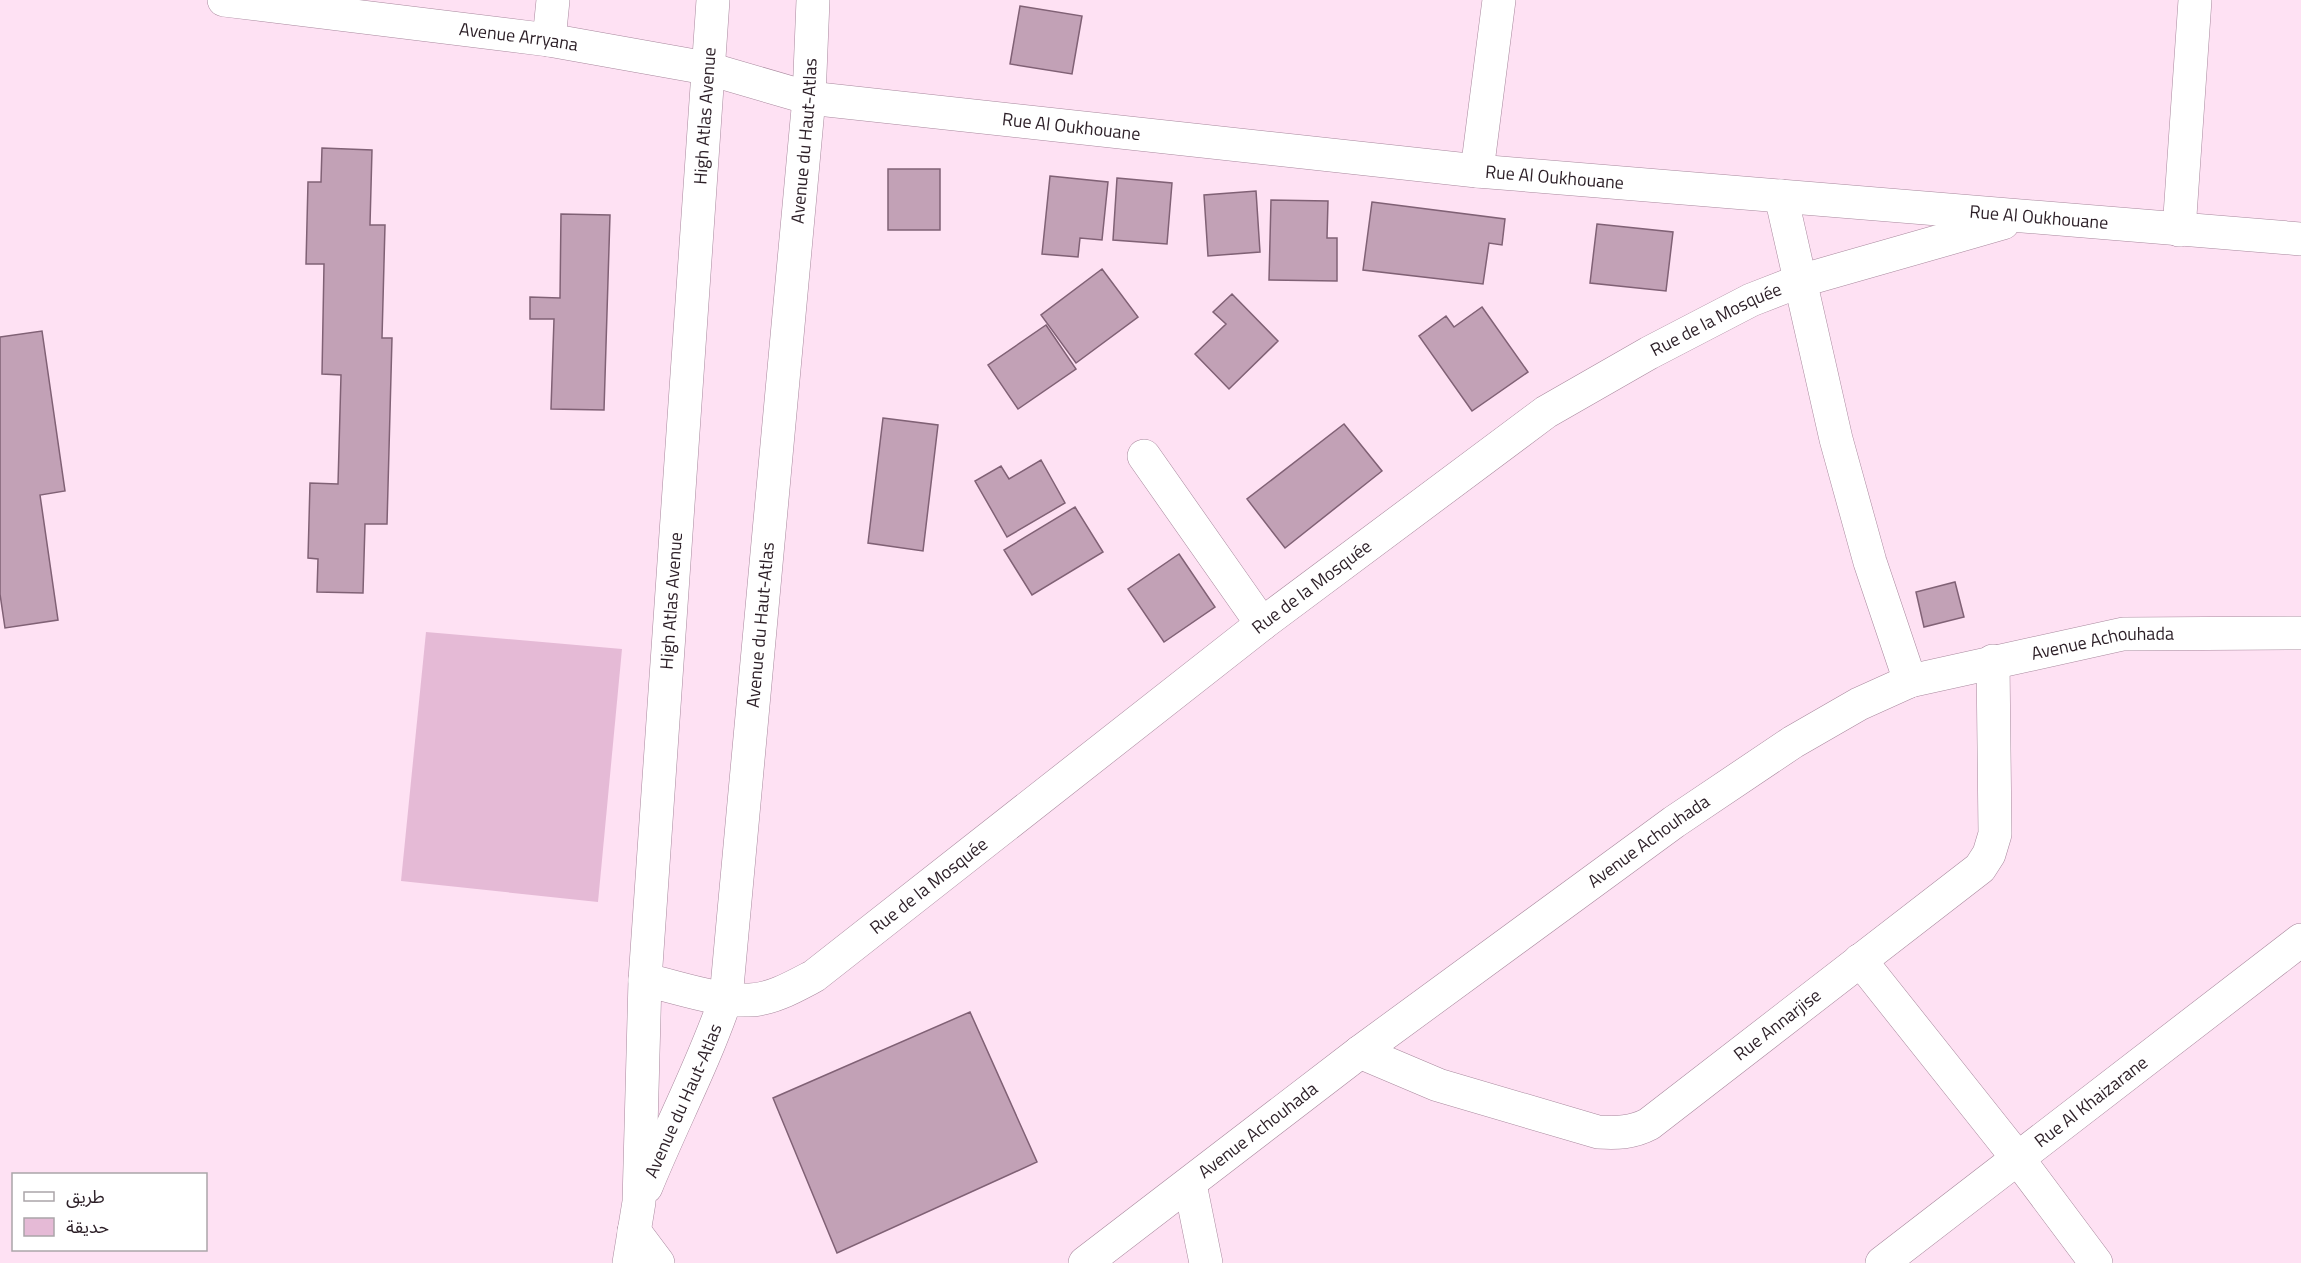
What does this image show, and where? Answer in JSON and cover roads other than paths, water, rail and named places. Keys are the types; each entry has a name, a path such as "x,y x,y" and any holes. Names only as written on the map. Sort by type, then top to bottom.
{"street":[{"name":"Avenue Arryana","path":"224,0 549,40 706,68 809,98"},
{"path":"549,40 553,0"},
{"name":"High Atlas Avenue","path":"637,1217 645,980 706,68 713,0"},
{"name":"Avenue du Haut-Atlas","path":"629,1263 637,1217 672,1124 710,1045 726,998 809,98 813,0"},
{"path":"1477,171 1499,0"},
{"path":"2179,230 2195,0"},
{"name":"Rue Al Oukhouane","path":"809,98 1477,171 2022,218 2301,239"},
{"path":"1781,196 1836,439 1870,562 1910,681"},
{"name":"Rue de la Mosquée","path":"645,980 726,998 751,1001 793,987 814,976 1262,624 1546,412 1649,353 1751,300 1800,281 2022,218"},
{"path":"1144,456 1262,624"},
{"name":"Avenue Achouhada","path":"1085,1263 1360,1052 1684,816 1793,742 1858,704 1910,681 2122,634 2301,633"},
{"name":"Rue Annarjise","path":"1360,1052 1438,1085 1598,1131 1629,1132 1649,1124 1980,868 1989,854 1995,834 1993,661"},
{"name":"Rue Al Khaizarane","path":"1882,1263 2019,1160 2301,940"},
{"path":"1860,960 2019,1160 2096,1263"},
{"path":"1190,1184 1206,1263"},
{"path":"637,1217 658,1263"}]}
